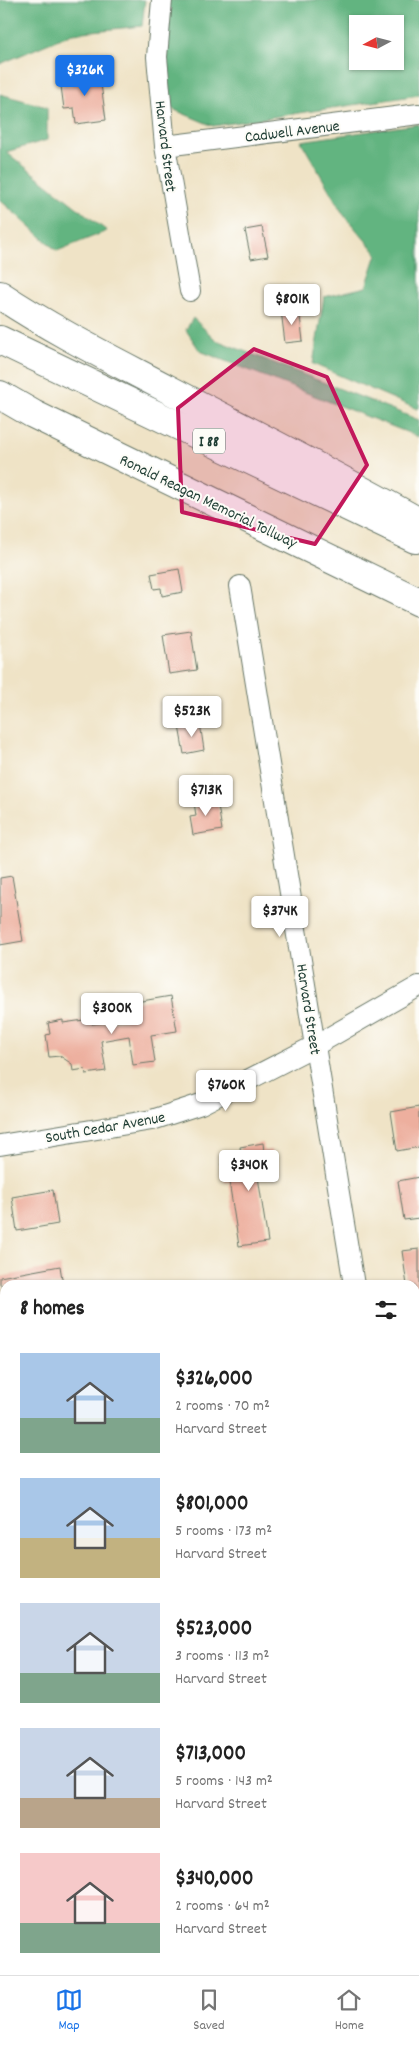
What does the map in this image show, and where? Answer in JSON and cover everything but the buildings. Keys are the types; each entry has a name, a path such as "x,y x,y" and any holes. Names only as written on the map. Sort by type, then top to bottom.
{"highway":[{"path":"0,295 27,313 86,346 360,489 419,522"},
{"name":"I 88","path":"0,340 419,540"},
{"name":"Ronald Reagan Memorial Tollway","path":"0,395 33,414 419,602"},
{"path":"0,399 33,414"}],"street":[{"name":"Harvard Street","path":"162,0 157,56 165,146 190,291"},
{"name":"Cadwell Avenue","path":"165,146 419,114"},
{"name":"Harvard Street","path":"240,586 353,1280"},
{"name":"South Cedar Avenue","path":"0,1145 152,1120 181,1112 220,1095 316,1045 419,986"}],"highlighted area":[{"path":"254,349 327,377 367,465 315,544 182,512 178,408"}],"green space":[{"path":"0,0 145,0 142,26 73,33 0,64"},
{"path":"169,0 419,0 419,95 213,126 170,108 164,51"},
{"path":"0,94 47,107 47,140 6,152 107,231 57,251 0,200"},
{"path":"419,124 419,408 417,409 313,364 324,297 366,287 377,254 343,214 301,141"},
{"path":"193,318 216,340 419,420 419,437 200,351 186,330"}]}
